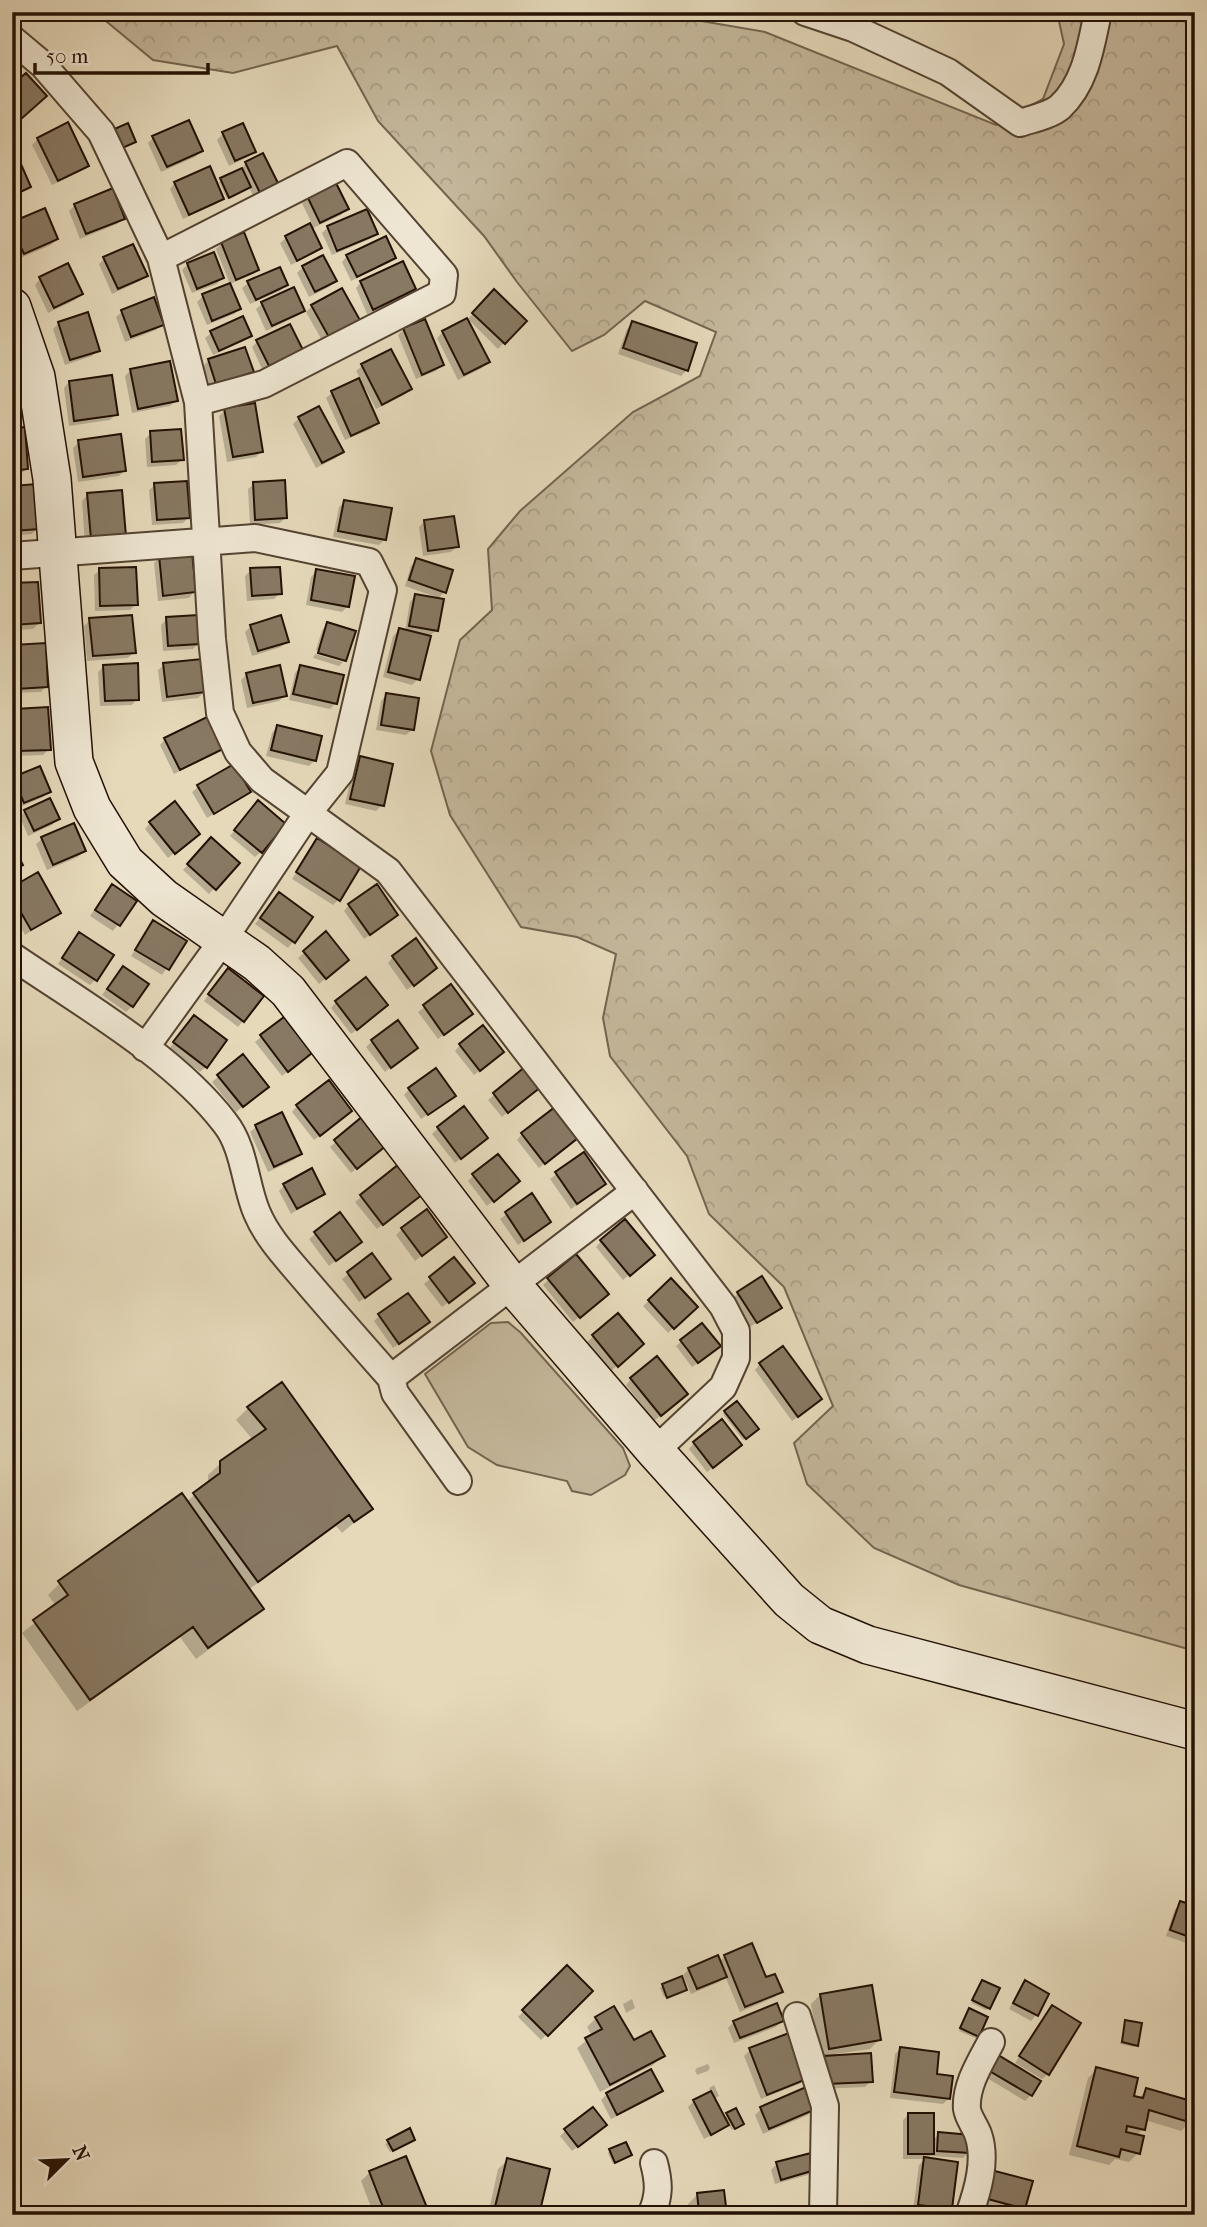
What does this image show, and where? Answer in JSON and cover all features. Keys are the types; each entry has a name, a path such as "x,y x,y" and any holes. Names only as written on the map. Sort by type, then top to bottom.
{"street":[{"path":"805,12 853,28 948,72 1020,123 1059,108 1075,88 1083,75 1098,12"},
{"path":"12,39 43,65 101,131 161,258 198,402 212,639 220,713 238,752 261,780 388,871 723,1306 736,1331 736,1358 723,1387 655,1451"},
{"path":"161,258 347,163 444,275 442,293 264,384 198,402"},
{"path":"12,307 36,377 52,479 74,762 92,808 125,862 164,898 257,963 288,991 513,1286 655,1451 789,1600 820,1625 868,1645 1195,1731"},
{"path":"12,556 255,538 369,562 383,590 340,773 308,813 223,940 145,1048"},
{"path":"12,956 145,1048 199,1091 228,1125 246,1170 256,1211 271,1237 391,1378 395,1392 458,1480"},
{"path":"391,1378 635,1191"},
{"path":"797,2016 825,2106 822,2215"},
{"path":"969,2215 982,2155 979,2135 967,2110 968,2094 991,2042"},
{"path":"651,2215 659,2190 654,2162"}],"green space":[{"path":"95,12 649,12 765,32 996,125 1043,99 1064,44 1057,12 1195,12 1195,1651 959,1585 874,1548 807,1484 794,1443 833,1406 784,1287 709,1214 687,1156 610,1056 603,1018 616,954 577,937 521,927 450,815 431,751 460,640 492,610 488,549 520,511 633,412 700,376 716,332 645,301 604,335 572,351 484,236 378,121 337,46 233,73 153,60"},
{"path":"508,1322 521,1333 623,1448 630,1466 625,1475 591,1495 572,1491 567,1481 497,1465 468,1447 425,1374 491,1323"}],"building":[{"path":"26,73 47,96 20,120 12,112 12,85"},
{"path":"189,120 203,151 167,167 152,136"},
{"path":"68,122 89,166 58,181 37,138"},
{"path":"128,123 136,142 120,149 112,130"},
{"path":"243,123 256,152 235,161 222,132"},
{"path":"263,153 280,187 261,195 245,162"},
{"path":"17,155 31,187 12,196 12,157"},
{"path":"210,166 224,199 189,215 174,182"},
{"path":"242,168 251,187 229,198 220,178"},
{"path":"336,183 349,209 320,223 307,196"},
{"path":"113,188 125,219 86,234 74,204"},
{"path":"45,208 58,239 24,254 12,228 12,222"},
{"path":"367,209 378,234 337,251 327,226"},
{"path":"310,223 322,248 297,261 285,236"},
{"path":"244,232 259,270 236,280 221,242"},
{"path":"386,236 396,258 357,277 346,255"},
{"path":"133,244 148,276 118,289 103,257"},
{"path":"214,252 224,278 197,289 187,263"},
{"path":"323,255 337,281 315,292 302,266"},
{"path":"403,261 416,289 373,310 360,281"},
{"path":"68,263 83,294 54,308 39,277"},
{"path":"280,267 288,285 256,300 247,281"},
{"path":"230,283 241,309 212,321 202,294"},
{"path":"294,287 305,311 272,326 261,302"},
{"path":"342,288 361,322 330,339 311,305"},
{"path":"494,289 527,321 505,344 472,313"},
{"path":"154,297 164,325 131,337 121,310"},
{"path":"88,312 100,351 70,360 58,322"},
{"path":"243,316 252,336 219,351 210,331"},
{"path":"467,318 490,362 464,375 442,331"},
{"path":"425,319 444,365 422,375 403,328"},
{"path":"632,321 697,343 688,371 623,348"},
{"path":"290,324 303,350 269,366 256,340"},
{"path":"245,347 254,372 216,384 208,359"},
{"path":"391,349 412,389 382,405 361,364"},
{"path":"170,361 178,401 138,409 130,369"},
{"path":"112,375 118,415 74,421 69,381"},
{"path":"359,378 379,423 351,436 331,391"},
{"path":"255,403 263,452 233,457 224,408"},
{"path":"319,406 344,452 322,463 298,417"},
{"path":"25,427 28,469 12,471 12,428"},
{"path":"181,429 184,460 152,462 150,431"},
{"path":"121,434 126,471 83,477 78,440"},
{"path":"285,480 287,518 255,520 253,482"},
{"path":"187,481 190,518 157,520 154,483"},
{"path":"37,484 40,529 12,531 12,486"},
{"path":"122,490 126,536 91,539 87,493"},
{"path":"344,500 392,508 386,540 338,531"},
{"path":"454,516 459,547 428,551 424,520"},
{"path":"192,552 196,592 163,596 159,555"},
{"path":"416,558 453,570 446,593 409,580"},
{"path":"136,567 138,605 100,606 99,568"},
{"path":"280,567 282,594 252,596 250,568"},
{"path":"316,569 355,576 349,607 311,600"},
{"path":"38,582 41,623 12,625 12,583"},
{"path":"415,594 444,599 438,631 409,626"},
{"path":"132,615 136,653 93,656 89,618"},
{"path":"198,615 200,644 168,646 166,617"},
{"path":"281,615 289,642 258,651 250,625"},
{"path":"327,622 356,631 346,661 318,653"},
{"path":"399,628 431,636 420,680 388,672"},
{"path":"46,643 48,687 16,689 13,645"},
{"path":"202,659 206,692 167,697 163,663"},
{"path":"138,663 139,700 105,701 103,665"},
{"path":"280,665 287,696 253,703 246,673"},
{"path":"300,665 344,675 337,704 293,694"},
{"path":"386,693 419,698 414,730 381,725"},
{"path":"48,707 51,750 17,751 15,709"},
{"path":"209,716 225,748 180,770 164,738"},
{"path":"277,725 322,736 316,761 271,750"},
{"path":"360,756 393,764 384,806 350,799"},
{"path":"234,764 251,792 214,814 197,785"},
{"path":"40,766 51,792 24,803 13,777"},
{"path":"50,798 60,819 34,831 24,810"},
{"path":"258,800 286,824 262,853 234,830"},
{"path":"175,801 200,834 175,854 149,822"},
{"path":"74,823 86,851 53,865 41,837"},
{"path":"211,837 240,863 216,890 187,864"},
{"path":"317,838 361,866 340,901 296,872"},
{"path":"12,844 23,865 12,871"},
{"path":"38,872 61,913 31,930 12,897 12,887"},
{"path":"112,884 137,901 120,926 95,910"},
{"path":"377,884 398,915 370,935 348,904"},
{"path":"279,892 313,917 295,943 260,918"},
{"path":"153,920 187,941 169,970 135,950"},
{"path":"326,931 349,960 326,979 303,951"},
{"path":"79,932 114,955 97,981 62,958"},
{"path":"416,938 437,968 414,986 392,956"},
{"path":"123,966 149,984 133,1007 107,989"},
{"path":"228,968 264,996 244,1022 208,994"},
{"path":"366,977 388,1005 357,1030 335,1001"},
{"path":"451,984 473,1014 444,1035 423,1005"},
{"path":"194,1015 227,1040 207,1068 173,1042"},
{"path":"284,1017 312,1053 288,1072 260,1035"},
{"path":"398,1020 418,1048 391,1068 371,1040"},
{"path":"483,1025 504,1052 480,1071 459,1044"},
{"path":"243,1054 269,1087 243,1107 217,1075"},
{"path":"526,1066 542,1086 508,1113 493,1093"},
{"path":"436,1068 456,1096 428,1115 408,1088"},
{"path":"329,1080 352,1111 320,1136 296,1105"},
{"path":"464,1106 488,1138 461,1159 437,1127"},
{"path":"555,1107 578,1138 545,1164 521,1133"},
{"path":"282,1112 302,1154 274,1167 255,1125"},
{"path":"363,1116 387,1145 357,1169 334,1140"},
{"path":"584,1152 606,1184 577,1204 555,1172"},
{"path":"498,1154 520,1181 494,1202 472,1174"},
{"path":"399,1164 423,1194 383,1225 360,1195"},
{"path":"312,1168 325,1194 297,1209 283,1184"},
{"path":"532,1193 551,1222 524,1241 505,1212"},
{"path":"427,1209 447,1237 422,1256 401,1228"},
{"path":"340,1212 362,1242 336,1261 314,1232"},
{"path":"625,1219 655,1255 630,1276 600,1240"},
{"path":"372,1253 391,1279 365,1298 347,1272"},
{"path":"576,1254 609,1294 580,1318 547,1278"},
{"path":"454,1257 475,1283 449,1303 429,1277"},
{"path":"762,1276 782,1308 757,1323 737,1292"},
{"path":"671,1278 698,1307 674,1329 648,1300"},
{"path":"408,1293 430,1322 399,1344 378,1314"},
{"path":"618,1313 644,1344 618,1367 592,1335"},
{"path":"702,1323 721,1346 698,1363 680,1340"},
{"path":"783,1346 822,1399 798,1417 759,1363"},
{"path":"657,1356 688,1394 661,1416 630,1378"},
{"path":"282,1382 373,1509 354,1522 349,1515 258,1582 193,1493 220,1473 220,1461 266,1429 247,1407"},
{"path":"737,1401 759,1429 746,1439 724,1411"},
{"path":"722,1419 742,1445 713,1468 693,1442"},
{"path":"182,1493 264,1609 208,1648 193,1627 90,1700 33,1620 68,1595 58,1581"},
{"path":"1180,1901 1195,1906 1195,1939 1170,1930"},
{"path":"752,1943 766,1977 775,1974 783,1992 745,2007 724,1955"},
{"path":"718,1955 727,1977 697,1989 688,1968"},
{"path":"567,1965 593,1991 548,2036 522,2010"},
{"path":"682,1976 687,1990 667,1998 662,1984"},
{"path":"982,1980 1000,1988 990,2009 972,2000"},
{"path":"1025,1980 1049,1994 1038,2016 1013,2003"},
{"path":"872,1985 881,2040 829,2049 820,1994"},
{"path":"777,2003 784,2021 740,2038 733,2021"},
{"path":"1052,2005 1081,2023 1049,2075 1019,2056"},
{"path":"614,2006 634,2040 651,2031 665,2056 610,2085 585,2038 602,2029 595,2017"},
{"path":"969,2008 988,2017 979,2037 960,2028"},
{"path":"1125,2020 1142,2023 1138,2046 1122,2042"},
{"path":"789,2033 807,2079 767,2095 749,2048"},
{"path":"900,2047 939,2052 937,2074 953,2076 950,2099 894,2092"},
{"path":"871,2053 873,2082 825,2084 823,2056"},
{"path":"995,2053 1041,2081 1032,2096 986,2069"},
{"path":"1096,2067 1138,2078 1134,2096 1143,2098 1146,2088 1195,2102 1192,2123 1149,2110 1145,2130 1127,2126 1126,2132 1144,2136 1140,2154 1121,2149 1119,2157 1077,2146"},
{"path":"651,2069 663,2091 617,2115 606,2093"},
{"path":"806,2087 816,2109 769,2129 760,2107"},
{"path":"711,2091 729,2125 711,2135 693,2100"},
{"path":"593,2107 607,2125 578,2147 564,2129"},
{"path":"736,2108 744,2124 735,2129 726,2113"},
{"path":"908,2113 934,2113 934,2154 908,2154"},
{"path":"410,2128 415,2140 393,2151 387,2140"},
{"path":"938,2132 971,2135 970,2153 937,2151"},
{"path":"626,2142 632,2155 615,2163 609,2149"},
{"path":"811,2153 815,2170 781,2180 776,2162"},
{"path":"406,2156 430,2215 386,2215 369,2171"},
{"path":"924,2157 958,2162 952,2209 918,2205"},
{"path":"507,2158 550,2169 539,2215 493,2215"},
{"path":"991,2170 1033,2181 1025,2209 984,2198"},
{"path":"724,2190 727,2215 686,2215 699,2212 697,2193"}]}
